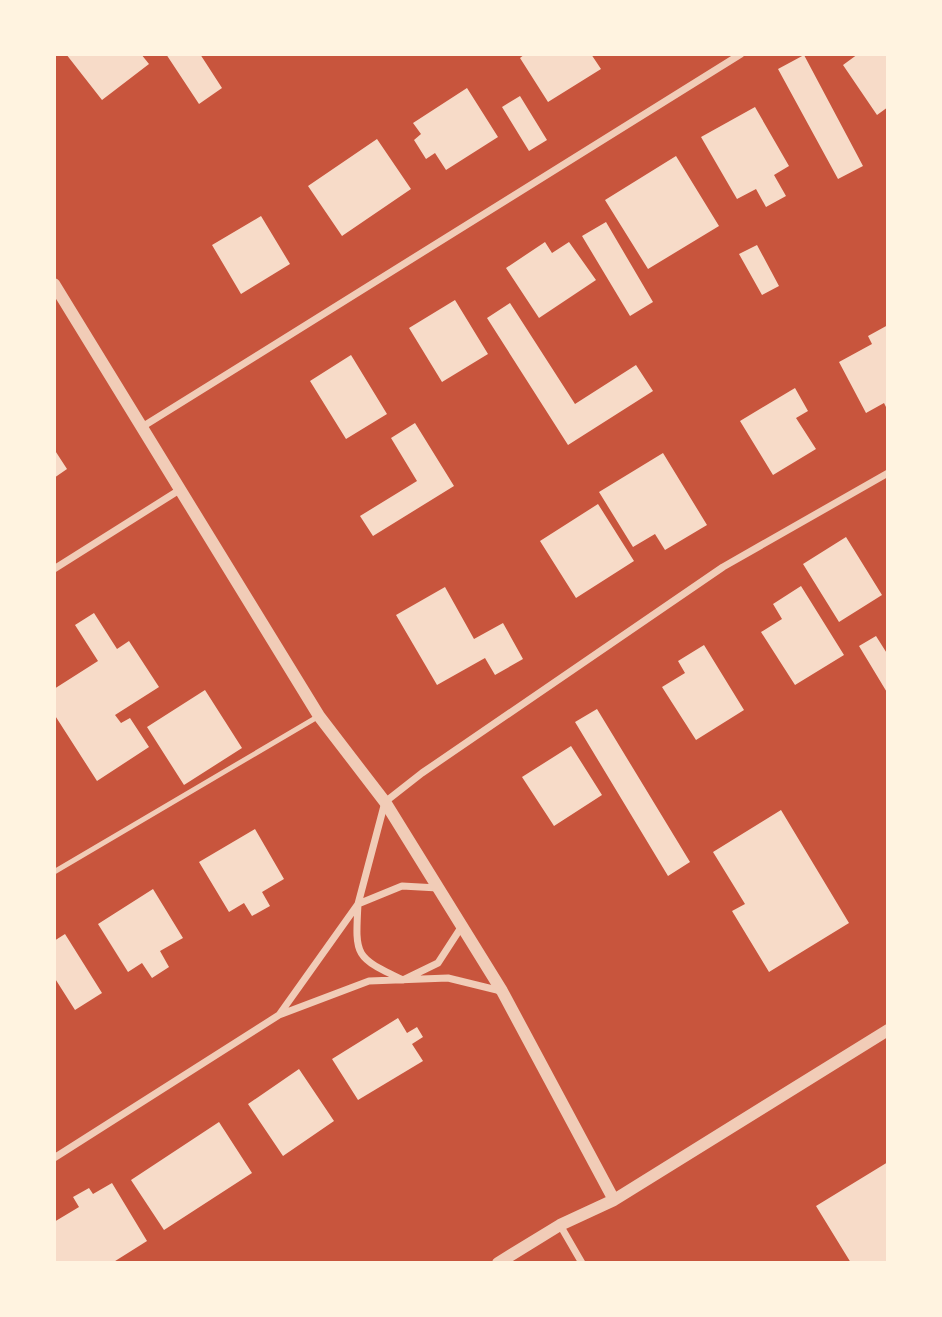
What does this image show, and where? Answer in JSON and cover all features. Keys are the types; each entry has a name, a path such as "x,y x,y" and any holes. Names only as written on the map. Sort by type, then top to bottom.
{"street":[{"path":"142,427 741,54"},
{"path":"54,284 319,716 385,802 439,888 502,991 614,1199"},
{"path":"403,980 368,964 356,943 358,904 385,802 422,773 723,567 888,473"},
{"path":"54,569 181,489"},
{"path":"279,1014 358,904 401,886 439,888"},
{"path":"403,980 438,962 462,926"},
{"path":"54,1158 279,1014 369,981 448,978 502,991"},
{"path":"498,1263 560,1225 614,1199 888,1030"},
{"path":"560,1225 582,1263"}],"lane":[{"path":"54,872 319,716"}],"building":[{"path":"66,54 141,54 149,64 102,100"},
{"path":"166,54 200,54 222,88 199,104"},
{"path":"525,54 591,54 601,69 548,102 520,58"},
{"path":"858,54 888,54 888,107 877,115 843,65"},
{"path":"804,55 863,166 838,179 778,69"},
{"path":"467,88 498,137 446,170 435,153 426,159 414,140 421,134 413,123"},
{"path":"520,96 547,140 529,151 502,107"},
{"path":"755,107 789,166 774,175 786,196 766,207 756,189 737,199 701,137"},
{"path":"377,139 411,189 342,236 308,186"},
{"path":"676,156 719,226 648,269 605,200"},
{"path":"261,216 290,264 241,294 212,245"},
{"path":"606,222 653,302 630,316 582,236"},
{"path":"545,242 552,253 569,242 596,280 539,318 506,268"},
{"path":"757,245 779,286 762,295 739,254"},
{"path":"455,300 488,354 442,382 409,328"},
{"path":"510,303 575,404 636,365 653,391 568,445 487,318"},
{"path":"888,325 888,411 884,403 866,413 839,362 872,344 868,336"},
{"path":"351,355 387,414 346,439 310,381"},
{"path":"795,388 808,411 796,418 816,449 773,475 740,421"},
{"path":"415,423 454,486 373,536 360,516 417,481 391,438"},
{"path":"54,449 67,469 54,478"},
{"path":"663,453 707,525 665,550 655,534 633,547 599,492"},
{"path":"598,504 634,561 576,598 540,541"},
{"path":"846,537 882,595 839,622 803,564"},
{"path":"801,586 844,655 795,685 761,632 782,619 773,604"},
{"path":"445,587 474,639 503,623 523,659 495,675 485,658 437,685 396,615"},
{"path":"94,613 117,649 129,641 159,687 115,715 121,723 130,718 149,747 97,781 54,714 54,689 98,661 75,625"},
{"path":"876,636 888,655 888,694 859,646"},
{"path":"704,645 744,710 696,740 662,687 685,673 678,661"},
{"path":"205,690 242,748 184,785 147,727"},
{"path":"597,709 690,862 668,876 575,722"},
{"path":"571,746 602,795 554,826 522,777"},
{"path":"781,810 849,923 769,972 732,911 745,904 713,852"},
{"path":"255,829 284,879 262,892 270,906 252,916 244,903 229,912 199,862"},
{"path":"153,889 183,938 160,951 169,967 152,978 142,963 128,972 98,924"},
{"path":"65,934 102,993 75,1010 54,977 54,941"},
{"path":"398,1018 407,1033 417,1027 423,1037 412,1044 423,1061 358,1100 332,1059"},
{"path":"299,1069 334,1121 283,1156 248,1104"},
{"path":"219,1122 252,1173 164,1230 131,1180"},
{"path":"888,1162 888,1263 851,1263 816,1206"},
{"path":"112,1183 147,1241 112,1263 54,1263 54,1222 79,1207 73,1197 89,1188 93,1194"}]}
